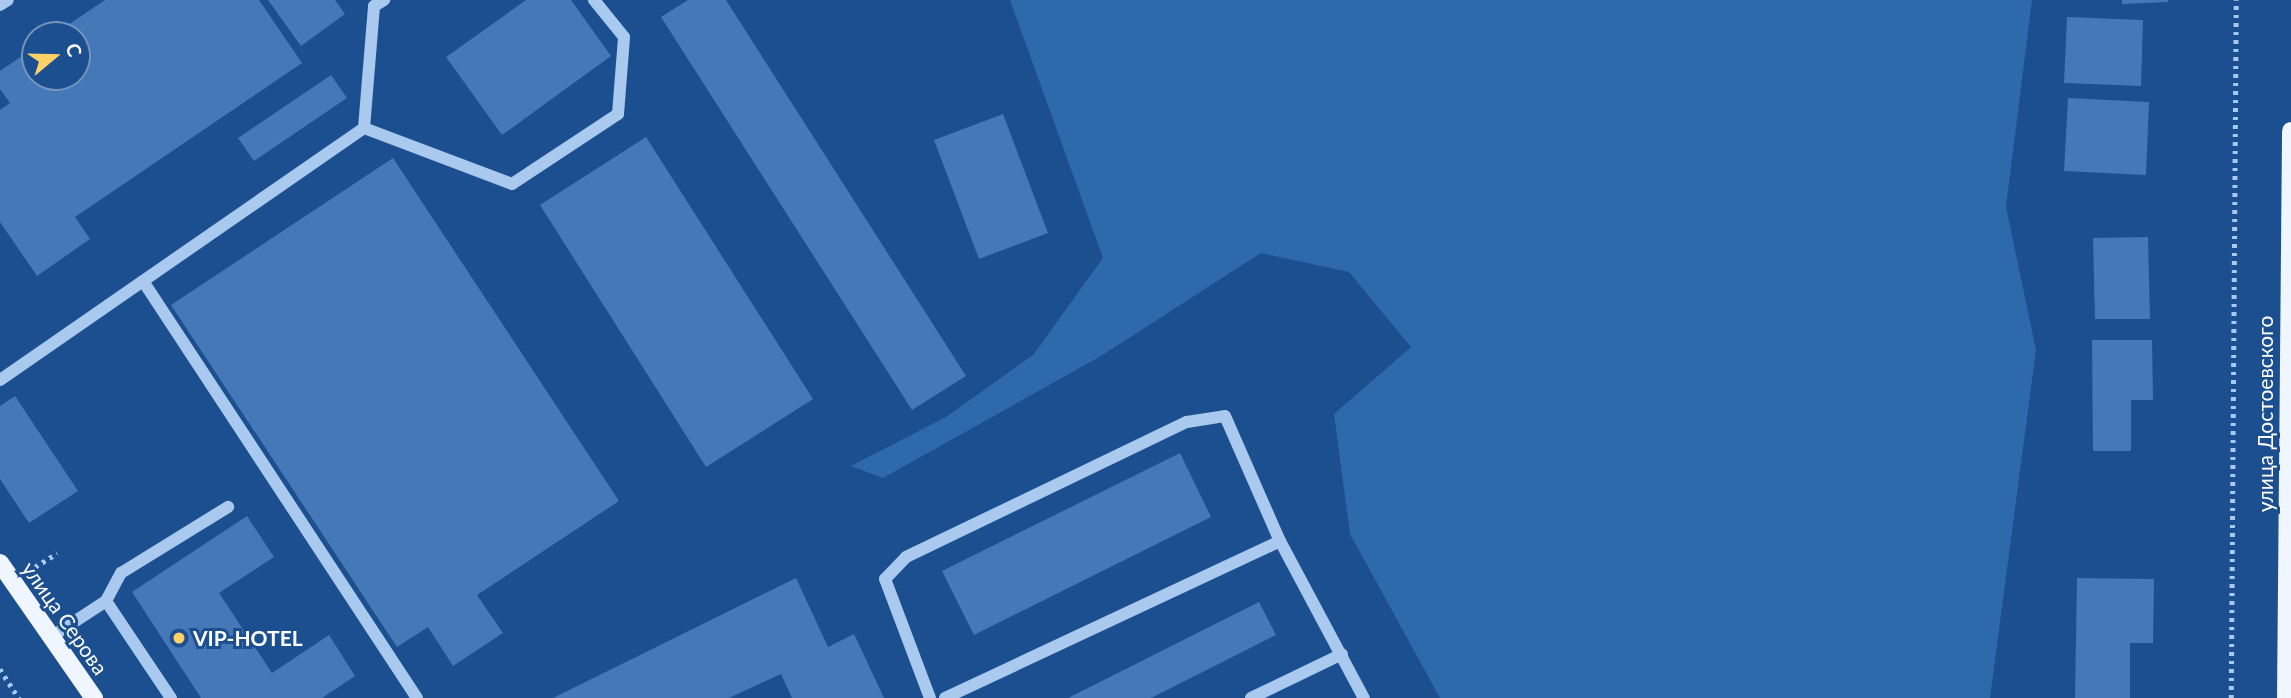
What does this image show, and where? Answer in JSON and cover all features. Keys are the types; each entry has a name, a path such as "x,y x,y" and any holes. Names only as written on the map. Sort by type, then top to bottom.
{"main road":[{"name":"улица Достоевского","path":"2286,698 2291,131"},
{"name":"улица Серова","path":"0,563 94,698"}],"street":[{"path":"0,5 8,0"},
{"path":"364,128 374,6 384,0"},
{"path":"364,128 512,184 618,114 624,37 594,0"},
{"path":"0,380 364,128"},
{"path":"142,281 416,698"},
{"path":"930,698 886,579 906,557 1187,422 1225,416 1280,541 1364,698"},
{"path":"51,637 106,601 121,573 228,507"},
{"path":"945,698 1280,541"},
{"path":"106,601 171,698"},
{"path":"1251,698 1342,654"}],"path":[{"path":"2231,698 2236,0"},
{"path":"0,668 19,698"}],"shaded area":[{"path":"1010,0 2032,0 2006,207 2036,350 1990,698 1440,698 1350,534 1334,414 1411,347 1349,272 1261,253 1101,356 883,478 851,466 946,417 1033,355 1103,258"}],"building":[{"path":"105,0 259,0 302,63 75,217 90,239 37,276 0,222 0,110 10,103 0,89 0,71 21,57 21,91 91,91 91,21 74,21"},
{"path":"268,0 335,0 345,14 301,46"},
{"path":"526,0 571,0 611,56 502,135 446,57"},
{"path":"688,0 726,0 966,376 912,410 661,17"},
{"path":"2122,0 2168,0 2168,2 2122,4"},
{"path":"2067,17 2143,20 2141,86 2064,83"},
{"path":"331,75 347,98 254,161 238,138"},
{"path":"2068,98 2149,102 2146,175 2064,171"},
{"path":"1003,114 1048,233 979,259 934,140"},
{"path":"646,137 813,399 706,467 540,205"},
{"path":"393,158 619,501 477,595 503,633 453,666 428,627 397,647 171,305"},
{"path":"2148,237 2150,319 2095,319 2093,238"},
{"path":"2092,340 2152,340 2153,400 2131,400 2131,451 2093,451"},
{"path":"15,396 78,491 29,523 0,479 0,406"},
{"path":"1180,453 1211,517 974,635 942,571"},
{"path":"247,516 274,557 219,593 272,673 329,635 355,676 322,698 201,698 132,592"},
{"path":"796,578 828,647 854,634 884,698 792,698 781,674 729,698 553,698"},
{"path":"2077,578 2154,579 2153,643 2130,643 2130,698 2075,698"},
{"path":"1259,602 1276,635 1151,698 1068,698"}],"place":[{"name":"VIP-HOTEL","path":"179,638"}]}
